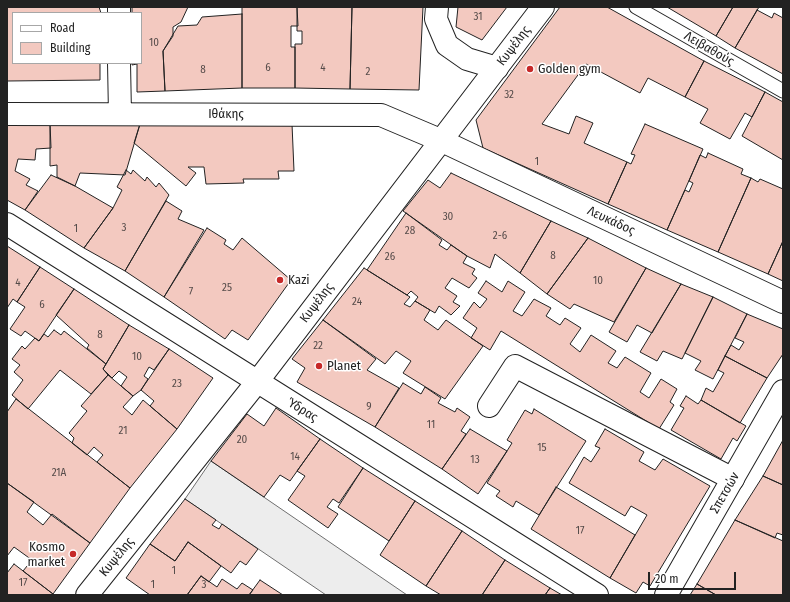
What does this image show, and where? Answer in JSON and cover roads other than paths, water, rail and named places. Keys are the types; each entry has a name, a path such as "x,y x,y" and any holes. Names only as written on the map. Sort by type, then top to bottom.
{"street":[{"path":"437,7 436,19 447,46 467,59 497,68"},
{"name":"Κυψέλης","path":"87,595 257,382 440,140 543,7"},
{"path":"119,64 120,114"},
{"name":"Ιθάκης","path":"7,114 381,115 440,140"},
{"name":"Λευκάδος","path":"440,140 783,302"},
{"name":"Ύδρας","path":"7,224 597,595"},
{"path":"489,406 515,366 733,479"},
{"name":"Σπετσών","path":"666,595 783,391"}],"lane":[{"name":"Λειβαθούς","path":"636,7 783,91"}],"place":[{"name":"Golden gym","path":"530,69"},
{"name":"Kazi","path":"280,280"},
{"name":"Planet","path":"319,366"},
{"name":"Kosmo market","path":"73,554"}]}
